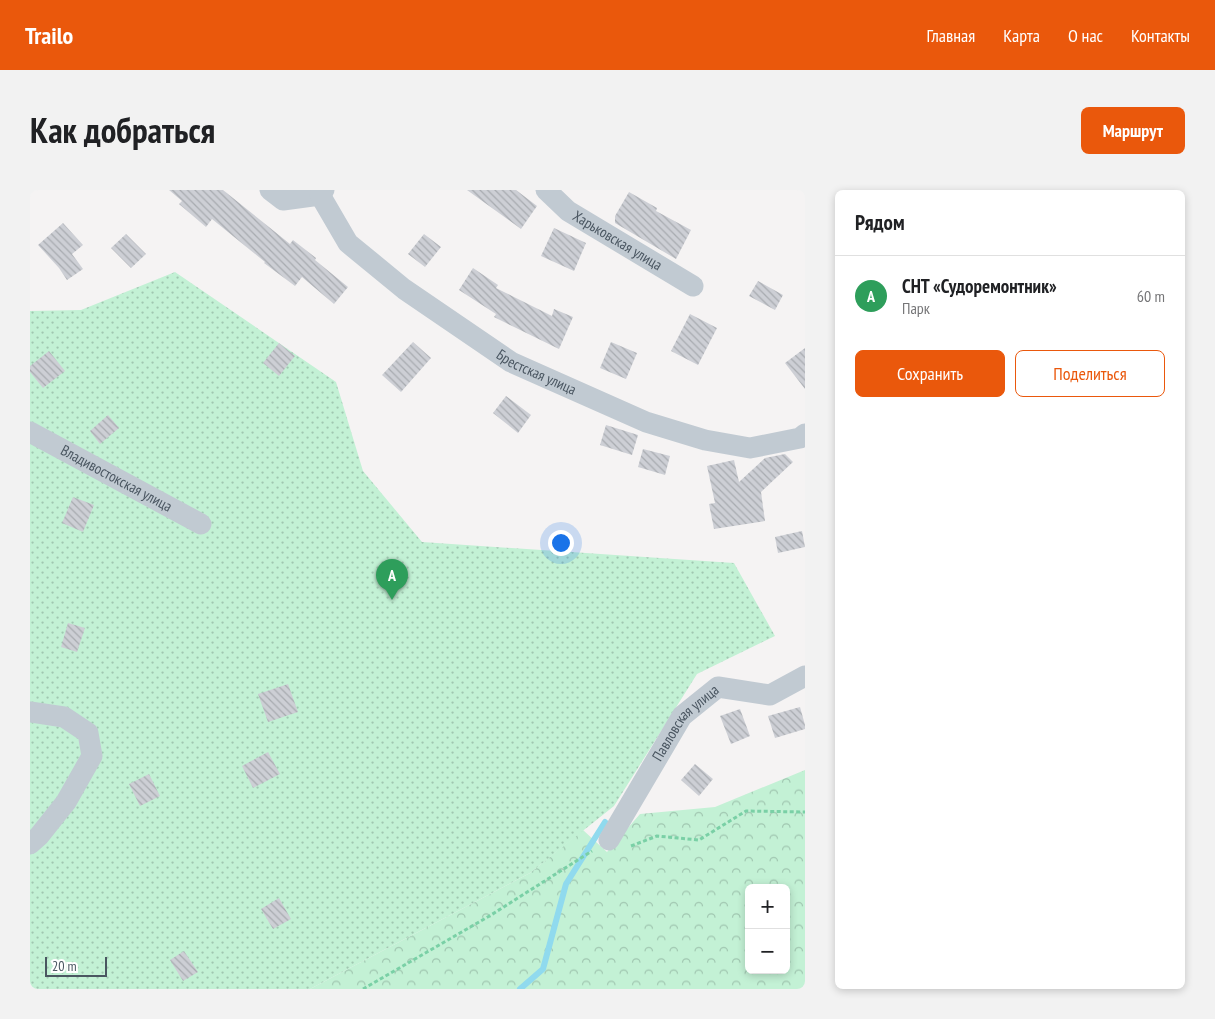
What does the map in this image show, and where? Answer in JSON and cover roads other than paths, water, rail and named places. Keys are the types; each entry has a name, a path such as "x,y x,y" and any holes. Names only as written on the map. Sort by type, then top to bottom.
{"street":[{"name":"Харьковская улица","path":"546,190 568,210 693,286"},
{"path":"277,195 322,193"},
{"name":"Брестская улица","path":"322,193 348,243 404,289 511,362 646,422 705,440 750,448 800,438 805,434"},
{"name":"Владивостокская улица","path":"30,432 201,524"},
{"name":"Павловская улица","path":"610,840 682,716 718,687 770,695 805,676"},
{"path":"30,712 64,717 88,733 92,756 66,802 39,836 30,844"}],"waterway":[{"path":"520,989 543,969 566,884 605,822"}],"place":[{"name":"СНТ «Судоремонтник»","path":"392,600"}]}
